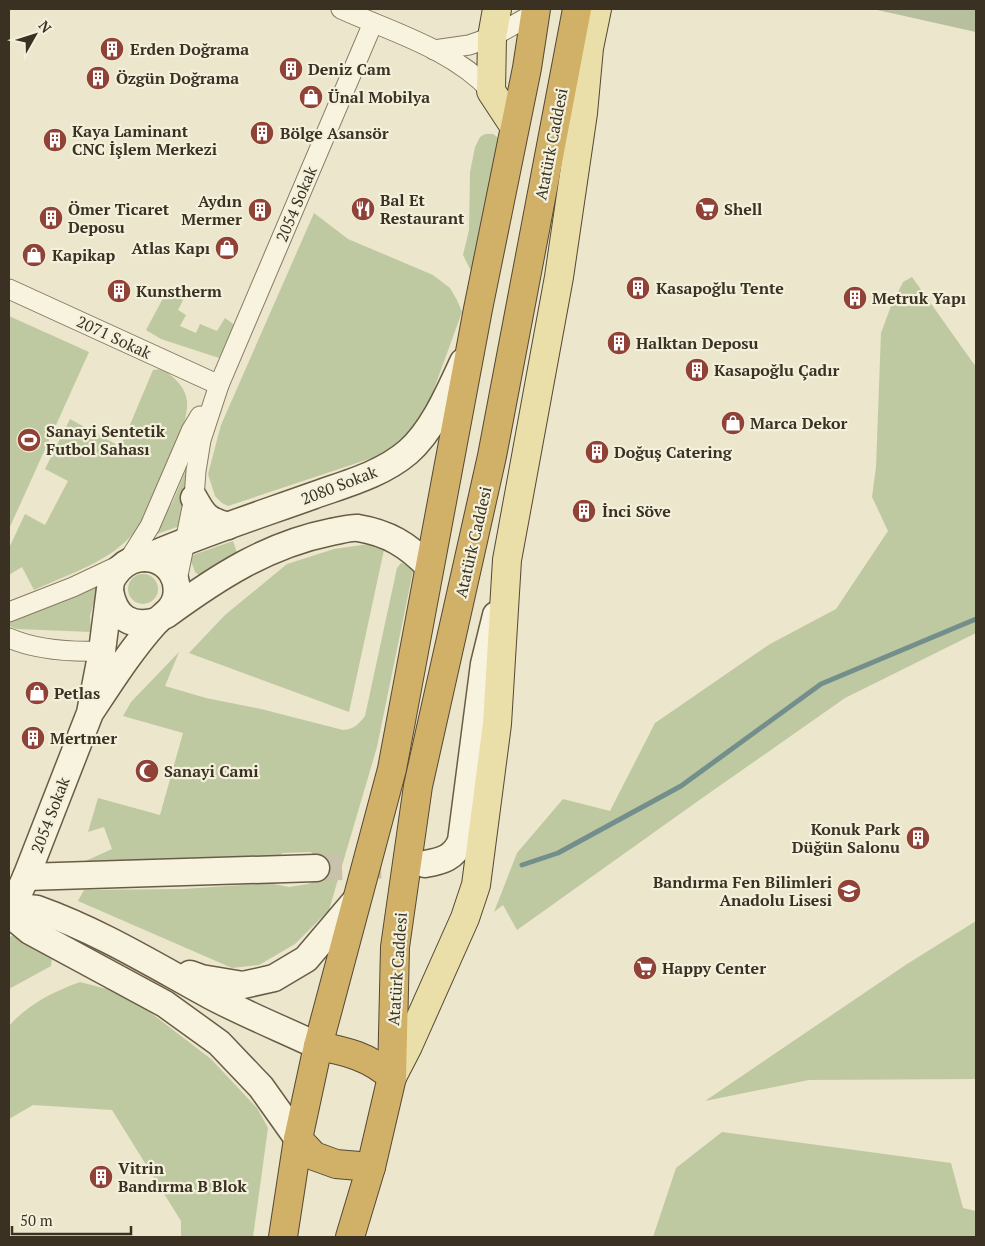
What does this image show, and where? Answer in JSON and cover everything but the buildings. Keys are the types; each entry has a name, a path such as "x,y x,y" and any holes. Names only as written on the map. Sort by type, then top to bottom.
{"highway":[{"name":"Atatürk Caddesi","path":"350,1237 371,1167 392,1077 395,948 418,786 492,456 577,9"},
{"path":"283,1237 298,1138 318,1046 392,769 472,341 527,68 536,11"},
{"path":"318,1046 362,1057 379,1066 392,1077"},
{"path":"298,1138 314,1156 336,1164 371,1167"}],"main road":[{"path":"497,9 492,37 491,91 514,126"},
{"name":"Atatürk Caddesi","path":"392,1077 420,1020 465,918 476,885 497,724 507,560 560,277 583,113 589,48 596,9"}],"street":[{"path":"341,9 434,50 466,68 491,91"},
{"path":"434,50 469,46 492,37 536,11"},
{"name":"2054 Sokak","path":"90,713 134,648 173,606 184,541 194,498 201,440 218,385 373,23"},
{"name":"2071 Sokak","path":"9,289 218,385"},
{"name":"2080 Sokak","path":"9,612 184,541 379,472 408,452 430,425 451,389 472,341"},
{"name":"2054 Sokak","path":"10,911 26,877 90,713 102,651 111,581 116,571 132,561 150,526 191,431 218,385"},
{"path":"194,498 202,514 215,522 228,526"},
{"path":"110,591 115,607 126,619 136,623 147,624 162,618 211,582 250,560 315,535 355,527 384,534 412,550 429,567"},
{"path":"132,561 156,560 172,574 176,584"},
{"path":"425,864 437,862 452,854 456,851 461,841 484,664 507,560"},
{"path":"9,638 19,642 74,652 134,648"},
{"path":"26,877 316,868"},
{"path":"138,955 201,978 243,985 274,978 306,959 357,899"},
{"path":"298,1138 261,1086 219,1043 165,1004 30,931 10,911 28,908 37,910 99,935 212,996 318,1046"},
{"path":"91,963 101,951 102,943 99,935"}],"green space":[{"path":"873,9 976,9 976,32"},
{"path":"485,134 493,134 500,139 473,275 463,255 469,230 470,172 475,147 480,137"},
{"path":"314,213 348,239 433,275 450,288 462,312 422,422 400,442 378,456 228,506 215,496 208,474 221,425"},
{"path":"912,277 976,367 976,633 845,698 517,930 503,905 494,912 517,853 563,799 610,811 655,723 770,644 836,609 888,531 872,497 876,467 881,333 891,306 903,282"},
{"path":"167,291 183,300 178,310 186,315 180,326 196,333 200,324 217,331 225,318 236,326 219,358 161,339 146,330"},
{"name":"Sanayi Sentetik Futbol Sahası","path":"9,316 89,352 9,529"},
{"path":"162,369 181,386 186,396 187,410 177,445 139,527 123,544 101,559 34,590 22,567 9,575 9,548 25,514 45,525 68,481 45,469 70,419 119,446 124,439 153,370"},
{"path":"197,444 180,526 154,535 173,501"},
{"path":"233,541 237,553 199,575 195,572 191,561 193,555"},
{"path":"369,544 384,550 349,712 189,653 225,615 287,564 334,549"},
{"path":"401,563 406,564 413,571 377,747 329,910 295,944 259,965 232,968 78,901 84,890 183,889 269,883 289,887 308,884 320,879 320,864 311,852 283,853 269,862 79,864 112,849 104,827 88,832 98,798 160,815 183,733 123,716 131,702 179,652 165,686 206,698 261,709 343,730 353,728 358,724 365,716 397,568"},
{"path":"143,574 154,578 158,589 154,600 143,604 132,600 128,589 132,578"},
{"path":"99,584 90,616 91,632 17,629 9,626 9,618"},
{"path":"976,921 976,1079 809,1080 705,1101 907,964"},
{"path":"12,936 52,957 51,966 9,989 9,937"},
{"path":"80,982 122,993 151,1013 211,1059 257,1108 268,1128 253,1237 181,1237 181,1221 112,1110 33,1105 9,1119 9,1026 24,1011 41,1000"},
{"path":"722,1132 951,1163 963,1208 976,1211 976,1237 653,1237 676,1168"}],"waterway":[{"path":"522,865 558,853 681,786 821,684 976,619"}],"tunnel":[{"path":"316,868 425,864"}],"place":[{"name":"Erden Doğrama","path":"112,49"},
{"name":"Deniz Cam","path":"291,69"},
{"name":"Özgün Doğrama","path":"98,78"},
{"name":"Ünal Mobilya","path":"311,97"},
{"name":"Bölge Asansör","path":"262,133"},
{"name":"Kaya Laminant CNC İşlem Merkezi","path":"55,140"},
{"name":"Bal Et Restaurant","path":"363,209"},
{"name":"Shell","path":"707,209"},
{"name":"Aydın Mermer","path":"260,210"},
{"name":"Ömer Ticaret Deposu","path":"51,218"},
{"name":"Atlas Kapı","path":"227,248"},
{"name":"Kapikap","path":"34,255"},
{"name":"Kasapoğlu Tente","path":"638,288"},
{"name":"Kunstherm","path":"119,291"},
{"name":"Metruk Yapı","path":"855,298"},
{"name":"Halktan Deposu","path":"619,343"},
{"name":"Kasapoğlu Çadır","path":"697,370"},
{"name":"Marca Dekor","path":"733,423"},
{"name":"Sanayi Sentetik Futbol Sahası","path":"29,440"},
{"name":"Doğuş Catering","path":"597,452"},
{"name":"İnci Söve","path":"584,511"},
{"name":"Petlas","path":"37,693"},
{"name":"Mertmer","path":"33,738"},
{"name":"Sanayi Cami","path":"147,771"},
{"name":"Konuk Park Düğün Salonu","path":"918,838"},
{"name":"Bandırma Fen Bilimleri Anadolu Lisesi","path":"849,891"},
{"name":"Happy Center","path":"645,968"},
{"name":"Vitrin Bandırma B Blok","path":"101,1177"}]}
